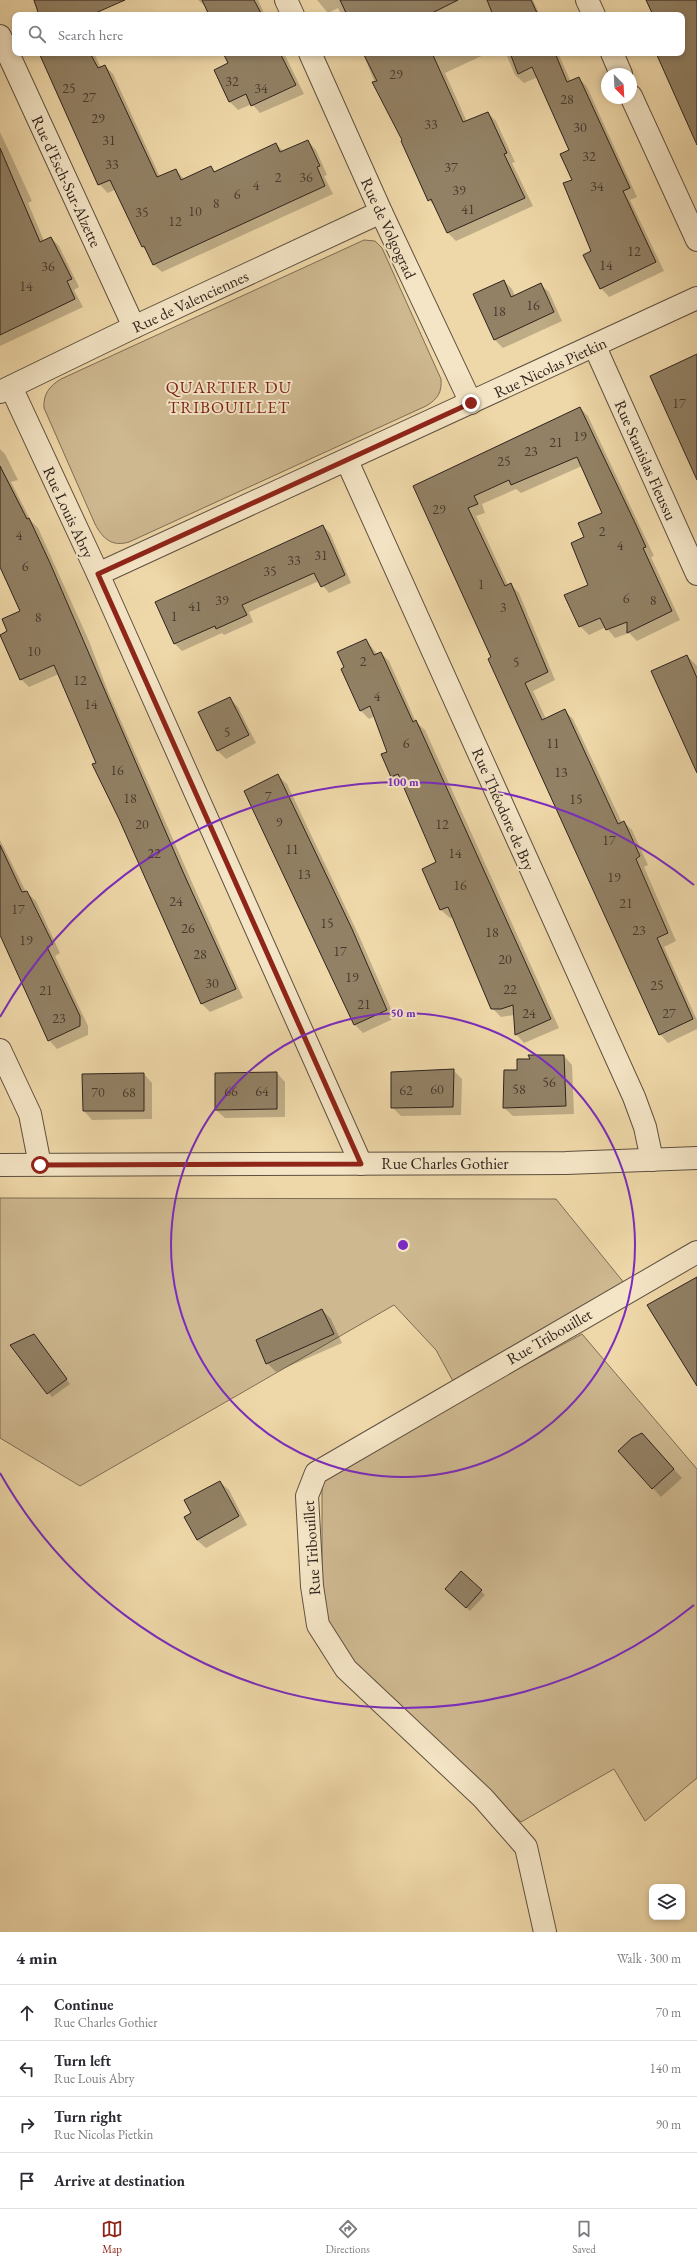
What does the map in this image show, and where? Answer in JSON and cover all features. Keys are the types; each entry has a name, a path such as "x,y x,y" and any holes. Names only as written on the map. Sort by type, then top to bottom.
{"street":[{"path":"286,0 292,12"},
{"path":"587,0 593,12"},
{"name":"Rue d'Esch-Sur-Alzette","path":"0,36 134,327"},
{"name":"Rue de Volgograd","path":"311,56 381,212 471,403"},
{"path":"613,56 618,68"},
{"path":"635,104 697,240"},
{"name":"Rue de Valenciennes","path":"5,390 134,327 381,212"},
{"name":"Rue Nicolas Pietkin","path":"98,574 595,347 697,298"},
{"name":"Rue Stanislas Fleussu","path":"595,347 697,574"},
{"name":"Rue Louis Abry","path":"5,390 98,574 361,1164"},
{"name":"Rue Théodore de Bry","path":"347,461 634,1097 645,1127 652,1160"},
{"path":"0,1050 30,1114 40,1165"},
{"name":"Rue Charles Gothier","path":"0,1165 361,1164 697,1158"},
{"name":"Rue Tribouillet","path":"545,1932 526,1847 483,1798 346,1670 318,1625 312,1586 306,1496 316,1473 697,1252"}],"shaded area":[{"path":"364,240 375,241 382,248 441,379 441,388 434,401 129,542 118,543 105,538 95,524 44,408 46,395 50,388 61,379"},
{"path":"0,1198 556,1199 625,1284 454,1383 436,1350 394,1305 80,1486 0,1438"},
{"path":"582,1334 697,1469 697,1778 645,1821 614,1769 521,1822 358,1672 322,1615 322,1475"}],"building":[{"path":"34,0 125,0 98,12 38,12"},
{"path":"202,0 254,0 260,12 208,12"},
{"path":"340,0 458,0 434,12 346,12"},
{"path":"487,0 531,0 537,12 492,12"},
{"path":"646,0 697,0 697,145 657,56 685,56 685,12 652,12"},
{"path":"40,56 92,56 98,68 105,65 157,177 176,169 181,180 211,166 214,172 276,143 280,152 308,140 320,166 317,167 325,186 153,265 144,246 142,247 110,180 98,185"},
{"path":"224,56 282,56 296,85 251,106 246,94 229,102 214,70 228,63"},
{"path":"364,56 433,56 463,122 488,112 507,153 504,154 525,198 447,233 431,199 428,201 401,141 402,140 372,82 377,81"},
{"path":"511,56 556,56 567,82 579,77 630,188 623,191 656,262 600,289 583,255 591,251 563,183 572,180 560,154 569,150 532,67 518,74"},
{"path":"0,148 40,242 51,237 72,279 67,281 75,299 0,335"},
{"path":"504,280 511,297 541,283 554,312 494,340 473,294"},
{"path":"697,354 697,480 650,376"},
{"path":"580,407 646,547 643,548 672,611 627,633 627,622 606,630 600,618 579,627 564,595 588,585 571,543 584,537 578,523 602,513 577,457 511,485 509,480 474,496 478,504 468,508 505,586 511,583 548,672 525,683 542,720 565,709 618,824 624,821 640,856 636,859 668,933 657,938 693,1019 659,1035 488,659 491,657 413,486"},
{"path":"0,466 27,519 29,518 50,563 183,872 236,989 201,1004 119,819 92,764 96,763 54,665 20,680 0,635 7,631 2,619 20,611 0,567"},
{"path":"323,525 345,575 321,587 314,573 242,605 247,615 216,629 215,626 174,644 155,602"},
{"path":"366,639 374,655 381,652 413,722 416,720 551,1019 515,1035 513,1005 501,1009 491,1009 448,907 440,910 422,869 436,862 398,774 391,777 381,754 387,752 370,706 360,711 341,669 344,667 337,652"},
{"path":"687,655 697,678 697,773 651,671"},
{"path":"230,697 249,735 217,751 198,712"},
{"path":"278,774 352,929 387,1010 354,1025 244,791"},
{"path":"0,845 22,892 27,891 53,944 47,947 80,1016 80,1026 48,1041 0,935"},
{"path":"528,1055 564,1055 566,1106 503,1108 504,1070 517,1070 517,1059 530,1059"},
{"path":"454,1069 453,1107 391,1108 391,1072"},
{"path":"277,1072 277,1109 215,1110 215,1073"},
{"path":"144,1073 144,1111 83,1111 82,1074"},
{"path":"697,1277 697,1386 647,1305"},
{"path":"322,1309 334,1334 266,1364 256,1340"},
{"path":"34,1334 67,1379 47,1394 10,1345"},
{"path":"642,1433 674,1469 652,1489 618,1451 632,1438"},
{"path":"220,1481 239,1516 197,1540 184,1517 191,1513 184,1500"},
{"path":"461,1571 482,1590 466,1608 445,1589"}],"district":[{"name":"QUARTIER DU TRIBOUILLET","path":"229,397"}],"route":[{"path":"40,1165 361,1164 98,574 471,403"}]}
